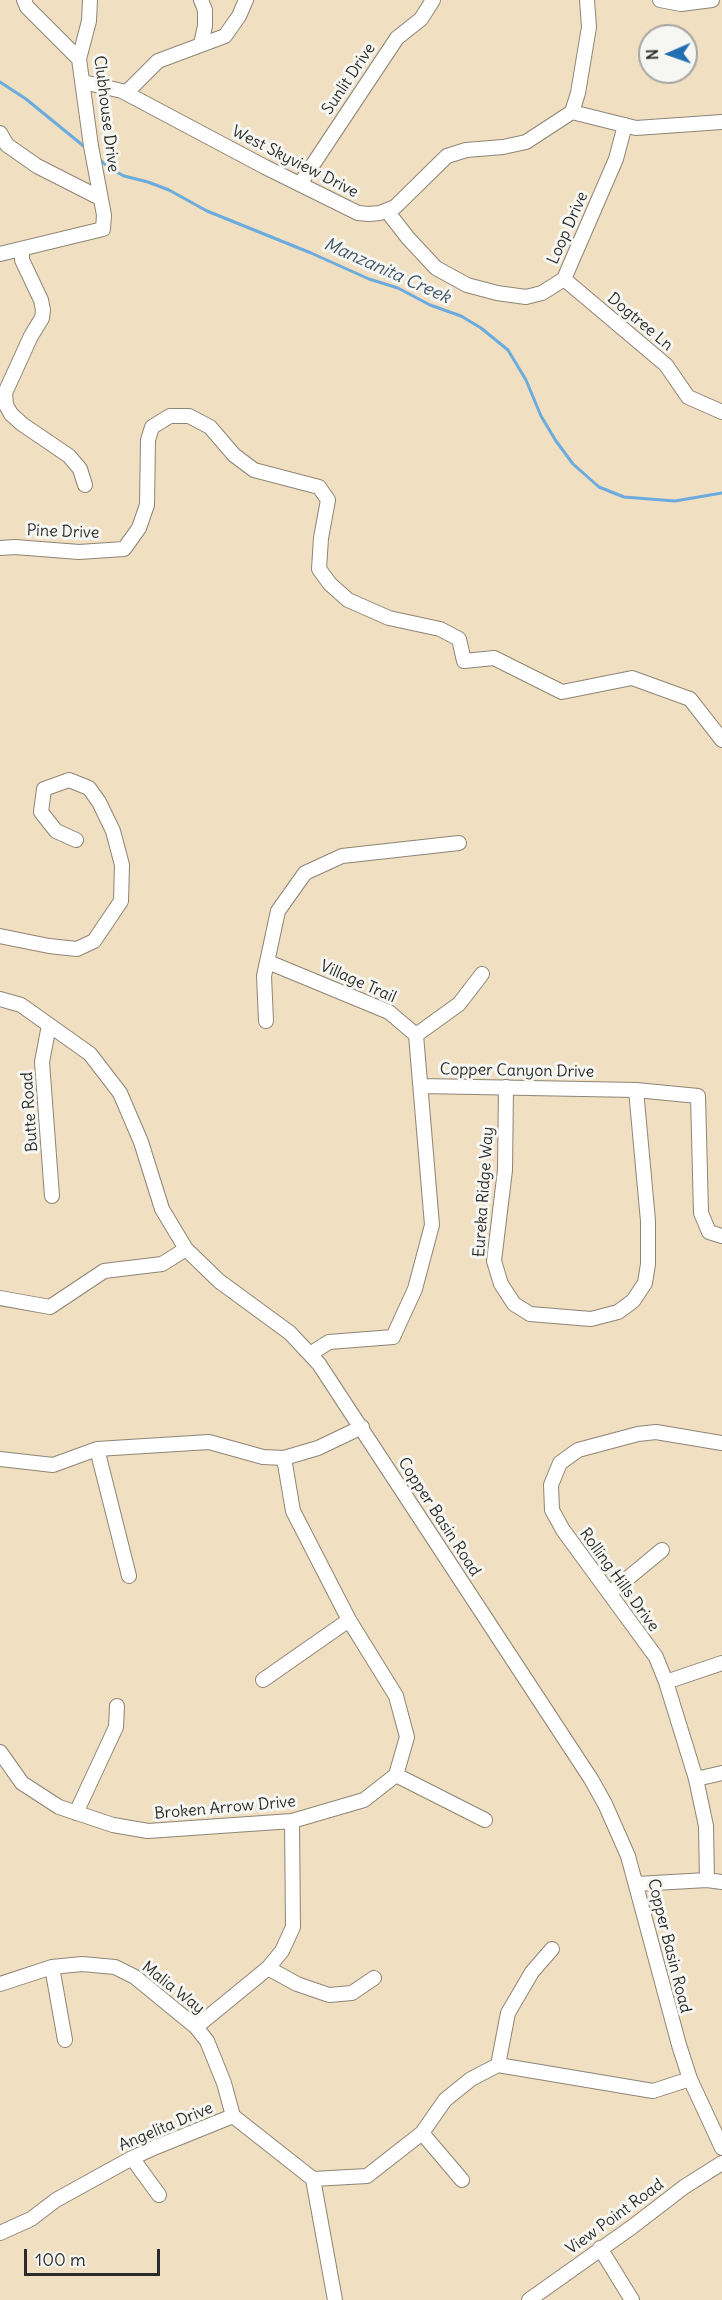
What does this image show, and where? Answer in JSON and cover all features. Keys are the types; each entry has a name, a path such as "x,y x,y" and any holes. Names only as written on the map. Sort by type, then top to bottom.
{"street":[{"path":"24,0 27,7 79,59"},
{"name":"Clubhouse Drive","path":"22,249 103,228 104,215 79,59 89,21 90,0"},
{"path":"201,0 205,10 201,44"},
{"path":"126,93 158,60 225,36 239,16 246,0"},
{"name":"Sunlit Drive","path":"300,184 397,38 421,19 433,0"},
{"path":"387,211 395,207 447,156 466,150 503,147 526,142 572,112 578,93 589,27 587,0"},
{"path":"660,0 681,3 712,0"},
{"name":"West Skyview Drive","path":"83,82 126,93 358,213 387,211"},
{"path":"572,112 636,128 722,122"},
{"name":"Loop Drive","path":"387,211 436,268 467,285 497,293 526,297 542,293 564,279 616,159 625,125"},
{"path":"0,134 7,145 37,166 100,198"},
{"path":"0,254 22,249 22,260 41,300 43,310 42,318 31,336 5,393 6,405 11,414 22,424 69,456 80,469 85,486"},
{"name":"Dogtree Ln","path":"564,279 666,365 688,398 722,412"},
{"name":"Pine Drive","path":"0,548 79,552 124,549 139,528 147,505 148,440 152,427 170,416 189,416 210,427 234,455 254,470 319,488 328,500 321,538 319,569 330,584 348,600 389,618 440,629 459,639 464,661 494,658 562,692 632,678 690,699 722,740"},
{"path":"0,936 77,950 94,941 121,901 122,865 113,831 99,802 89,788 69,780 44,789 42,812 56,831 76,840"},
{"path":"266,1021 264,976 278,911 305,873 342,856 459,843"},
{"name":"Village Trail","path":"268,962 389,1012 416,1035"},
{"path":"421,1086 416,1035 459,1004 482,974"},
{"name":"Copper Basin Road","path":"0,999 21,1005 90,1054 120,1093 141,1142 162,1209 186,1249 219,1281 290,1333 329,1377 591,1779 620,1835 637,1884 669,2011 690,2079 722,2148"},
{"name":"Butte Road","path":"49,1025 42,1062 52,1196"},
{"name":"Copper Canyon Drive","path":"310,1354 329,1342 393,1337 414,1289 432,1225 421,1086 636,1090 698,1096 701,1213 709,1232 722,1236"},
{"name":"Eureka Ridge Way","path":"506,1087 505,1170 494,1261 501,1284 514,1304 530,1314 591,1319 618,1312 633,1302 645,1283 648,1264 648,1221 636,1090"},
{"path":"0,1298 50,1306 105,1271 162,1264 186,1249"},
{"path":"0,1459 53,1465 97,1449 209,1442 263,1456 284,1458 318,1448 362,1427"},
{"name":"Rolling Hills Drive","path":"707,1880 706,1826 696,1779 656,1657 562,1530 552,1510 551,1485 560,1463 578,1449 656,1432 722,1443"},
{"path":"97,1449 129,1576"},
{"path":"284,1458 293,1511 349,1620 396,1696 407,1737 396,1775 485,1820"},
{"path":"610,1593 662,1550"},
{"path":"263,1680 349,1620"},
{"path":"666,1683 722,1663"},
{"path":"76,1813 116,1727 117,1706"},
{"name":"Broken Arrow Drive","path":"0,1752 22,1783 59,1807 113,1825 148,1831 292,1821 364,1800 396,1775"},
{"path":"696,1779 722,1773"},
{"path":"196,2027 268,1968 282,1951 292,1927 292,1821"},
{"path":"637,1884 707,1880 722,1882"},
{"path":"498,2065 508,2013 532,1972 552,1949"},
{"name":"Malia Way","path":"0,1984 52,1967 82,1964 115,1967 135,1977 196,2027 207,2041 224,2083 233,2116"},
{"path":"52,1967 65,2040"},
{"path":"268,1968 297,1984 329,1995 352,1993 374,1978"},
{"path":"335,2300 313,2179 368,2176 422,2133 445,2100 471,2079 498,2065 652,2091 690,2079"},
{"name":"Angelita Drive","path":"0,2234 31,2219 56,2200 132,2158 156,2146 233,2116 313,2179"},
{"path":"422,2133 462,2180"},
{"path":"132,2158 159,2195"},
{"name":"View Point Road","path":"529,2300 684,2187 722,2163"},
{"path":"600,2248 632,2300"}],"waterway":[{"name":"Manzanita Creek","path":"0,82 26,99 86,148"},
{"name":"Manzanita Creek","path":"98,158 109,168 124,176 169,190 207,211 369,279 398,288 430,305 461,316 481,328 508,350 526,380 541,416 556,441 573,464 599,487 624,497 675,501 722,493"}]}
